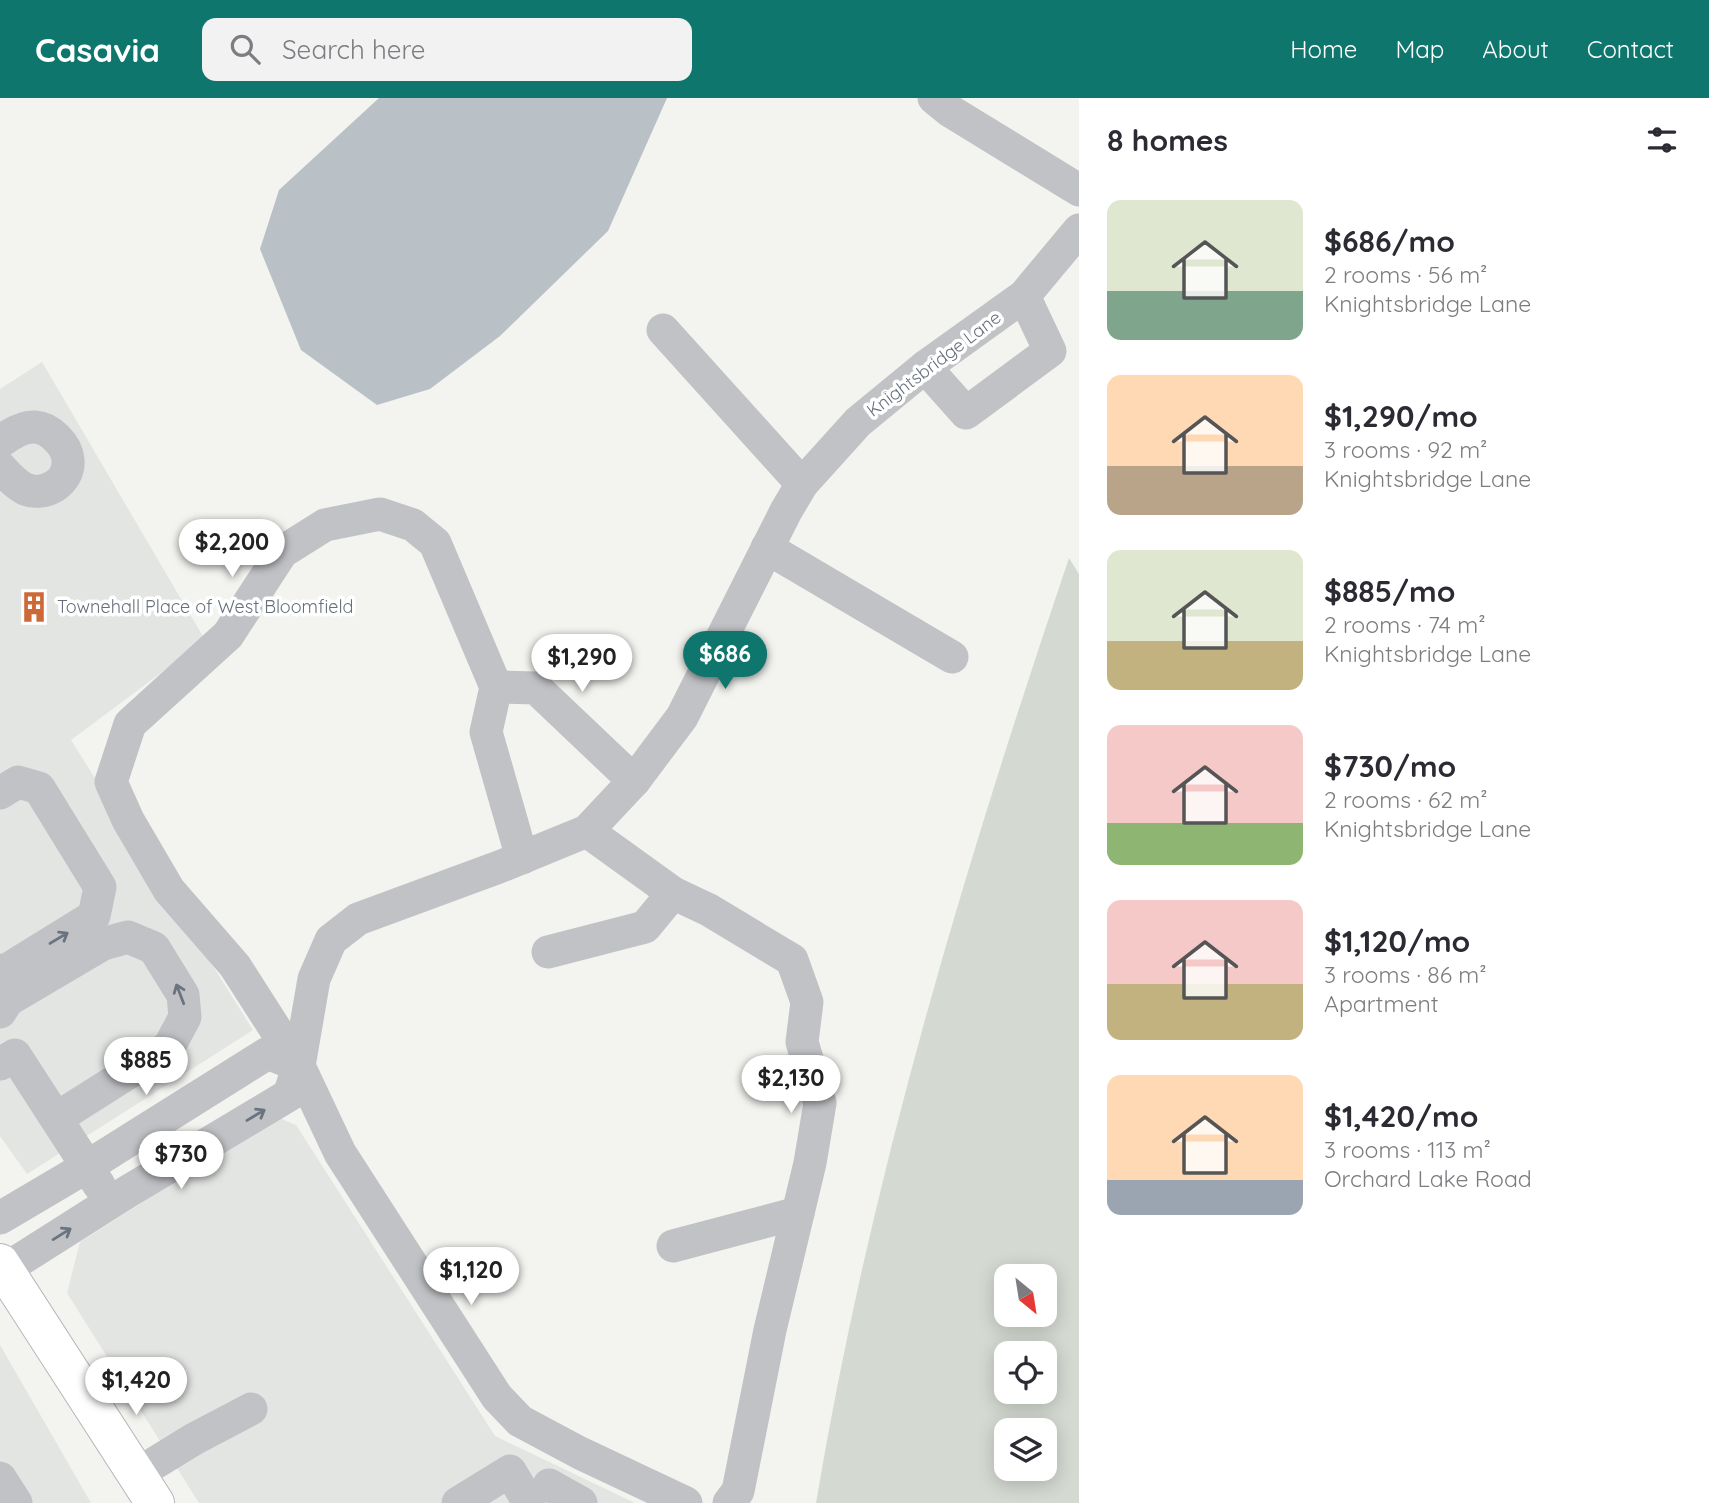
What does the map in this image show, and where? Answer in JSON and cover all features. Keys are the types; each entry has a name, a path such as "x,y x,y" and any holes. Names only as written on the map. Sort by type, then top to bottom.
{"main road":[{"path":"2,1267 146,1488"}],"street":[{"path":"934,98 950,111 1079,190"},
{"name":"Knightsbridge Lane","path":"2,1267 289,1095 299,1066 314,979 331,940 358,919 587,831 634,781 682,716 802,484 859,422 891,392 1024,296 1079,230"},
{"path":"925,367 966,413 1050,351 1024,296"},
{"path":"663,330 802,484"},
{"path":"0,442 20,430 36,427 51,433 61,443 68,460 61,481 50,489 38,492 17,484 0,467"},
{"path":"522,858 486,732 496,687 435,543 413,525 380,514 325,525 282,552 228,635 130,724 111,782 128,820 169,890 235,966 299,1066 340,1153 497,1397 520,1421 686,1503"},
{"path":"767,548 952,657"},
{"path":"496,687 536,688 634,781"},
{"path":"0,793 18,782 39,788 100,887 94,916 5,971 0,970"},
{"path":"587,831 673,893 709,910 792,960 807,1002 802,1042 820,1103 810,1164 770,1330 738,1491 729,1503"},
{"path":"548,952 645,927 673,893"},
{"path":"0,1012 8,1000 103,944 128,937 154,948 183,995 185,1017 169,1046 57,1118"},
{"path":"5,1050 57,1118 110,1203"},
{"path":"0,1218 268,1053 299,1066"},
{"path":"673,1245 798,1213"},
{"path":"146,1488 194,1439 251,1409"},
{"path":"458,1503 510,1471 539,1494 581,1503"},
{"path":"0,1478 16,1503"}],"shaded area":[{"path":"379,98 667,98 608,231 500,336 430,389 377,405 301,350 260,249 279,190"},
{"path":"42,362 205,640 71,740 253,1030 27,1174 0,1136 0,389"},
{"path":"1069,558 1079,574 1079,1503 816,1503 838,1382 892,1144 923,1026 993,791"},
{"path":"277,1117 296,1125 495,1436 635,1503 199,1503 67,1293 80,1242"},
{"path":"0,1345 91,1503 0,1503"}],"place":[{"name":"Townehall Place of West Bloomfield","path":"34,607"}]}
